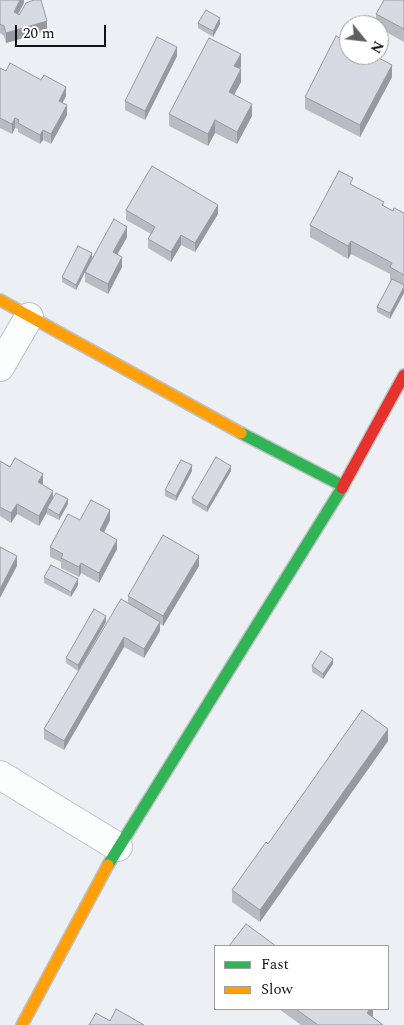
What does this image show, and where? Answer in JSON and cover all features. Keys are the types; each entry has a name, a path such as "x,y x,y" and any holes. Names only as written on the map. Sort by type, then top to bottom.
{"street":[{"path":"0,300 238,432 343,486"},
{"path":"0,368 29,317"},
{"path":"22,1025 118,847 343,486 404,374"},
{"path":"0,775 118,847"}],"building":[{"path":"0,0 20,0 14,12 19,15 26,3 41,0 47,21 6,33 4,26 0,24"},
{"path":"384,0 404,0 404,29 389,21 389,15 376,14"},
{"path":"206,10 220,18 213,31 198,23"},
{"path":"336,36 339,38 339,65 389,65 389,63 392,65 360,125 305,97"},
{"path":"157,37 177,47 145,111 125,101"},
{"path":"209,38 241,54 234,66 241,69 229,92 252,104 237,132 215,120 208,134 169,114"},
{"path":"10,63 41,80 44,75 66,87 59,101 67,105 51,134 43,130 40,135 18,123 19,120 15,118 12,124 0,118 0,68 6,71"},
{"path":"152,166 218,205 195,243 181,235 171,252 148,239 155,227 126,210"},
{"path":"339,171 353,178 350,184 384,202 382,205 393,211 394,208 404,213 404,275 390,267 392,263 351,241 348,246 310,225"},
{"path":"114,219 127,227 113,252 122,257 108,284 85,272"},
{"path":"78,246 92,253 76,285 62,277"},
{"path":"392,279 404,285 404,287 390,313 377,307"},
{"path":"216,457 231,466 207,507 192,498"},
{"path":"15,458 43,474 38,482 53,491 39,516 17,504 11,513 0,507 0,461 10,467"},
{"path":"181,460 192,465 176,496 165,490"},
{"path":"56,493 68,499 59,515 47,508"},
{"path":"91,500 110,510 100,530 117,540 99,573 81,563 79,567 61,558 63,554 50,547 68,514 80,520"},
{"path":"163,535 199,556 163,616 128,596"},
{"path":"0,547 17,556 0,589"},
{"path":"51,565 78,579 71,592 44,577"},
{"path":"121,599 160,622 144,649 124,637 64,741 44,729"},
{"path":"94,609 106,616 78,665 66,658"},
{"path":"321,651 333,659 323,674 312,666"},
{"path":"362,710 388,729 260,910 232,890 266,842 268,844"},
{"path":"246,924 275,945 230,945"},
{"path":"116,1009 144,1025 89,1025 96,1013 110,1021"},
{"path":"297,1010 369,1010 367,1013 383,1025 318,1025"}],"traffic: fast":[{"path":"241,433 343,486"},
{"path":"108,865 342,488"}],"traffic: slow":[{"path":"0,300 241,433"},
{"path":"22,1025 108,865"}],"traffic: jam":[{"path":"342,488 404,375"}]}
